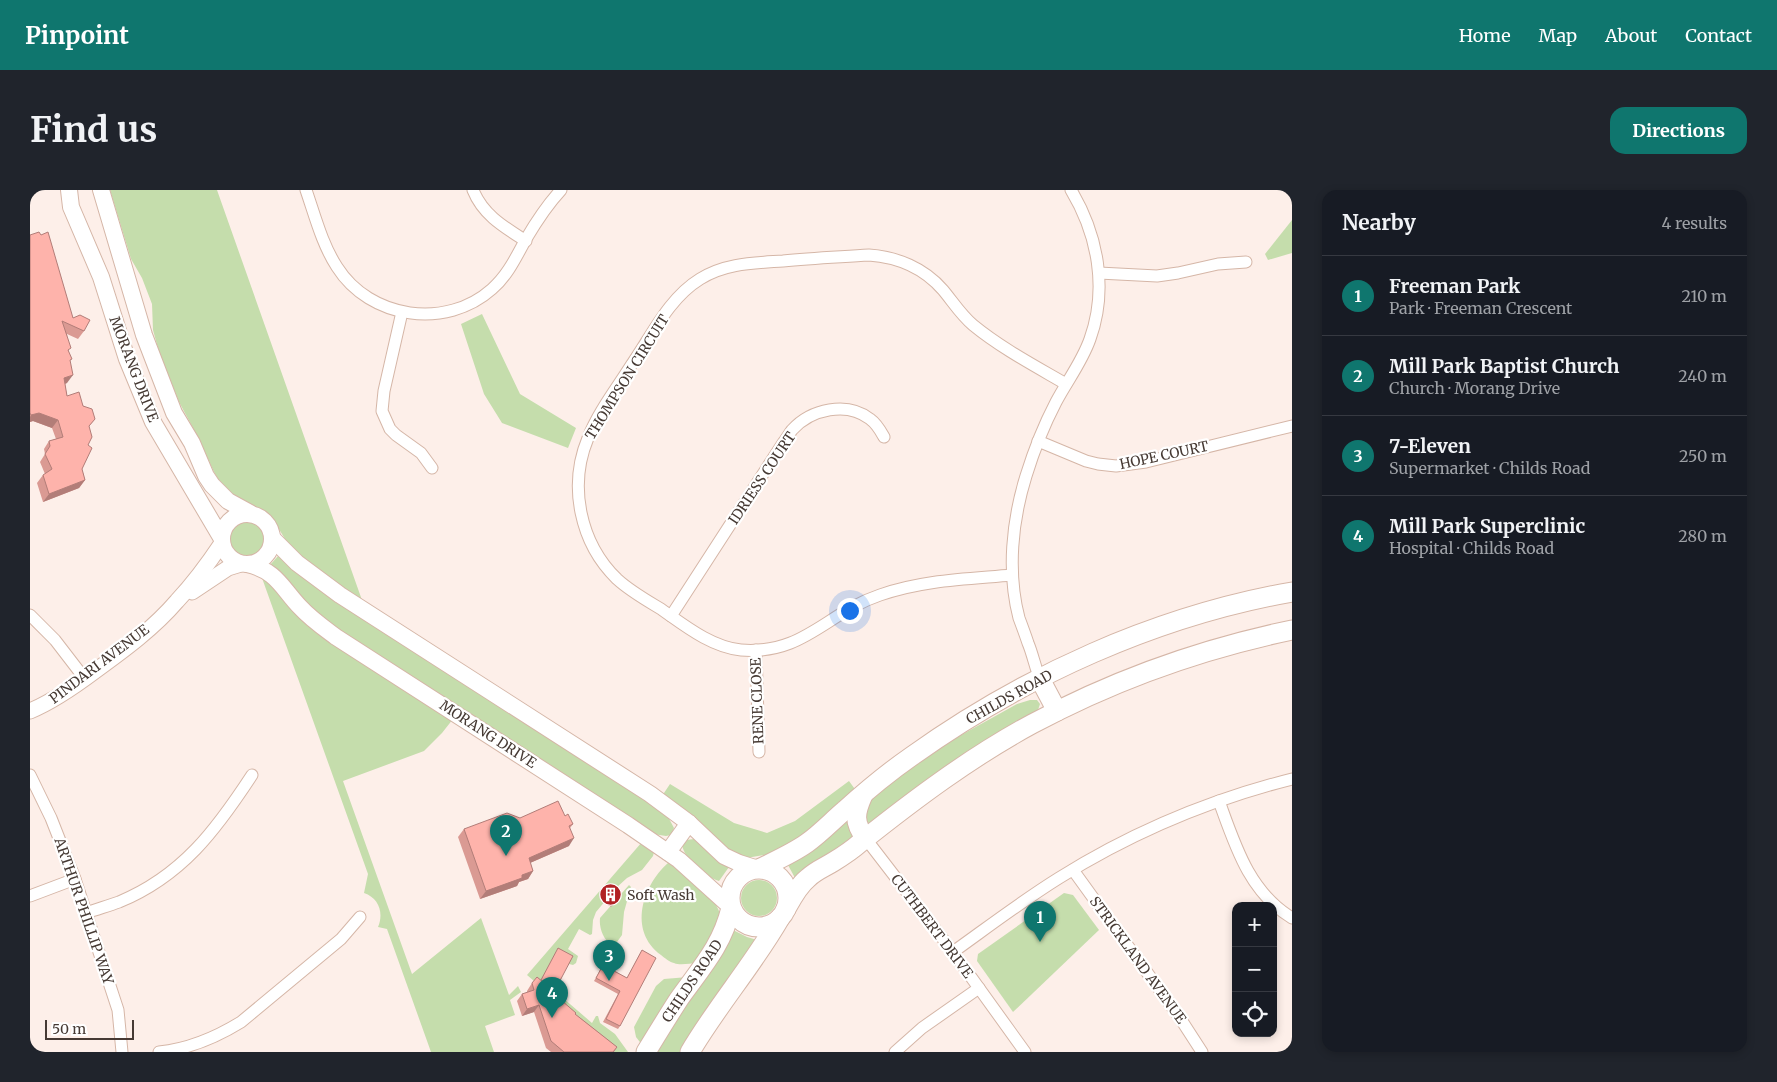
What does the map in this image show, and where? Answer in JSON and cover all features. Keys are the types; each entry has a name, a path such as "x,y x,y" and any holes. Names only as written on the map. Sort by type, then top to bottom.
{"main road":[{"name":"MORANG DRIVE","path":"69,190 71,207 101,277 127,359 153,422 222,541"},
{"name":"MORANG DRIVE","path":"101,190 144,335 174,413 192,443 206,476 212,485 228,501 250,513"},
{"path":"273,539 268,554 255,563 244,564 229,556 222,541 222,532 230,520 236,516 250,513 264,519 269,525 273,539 297,563 325,585 650,794 690,823 724,856 739,863 770,870 778,875 784,882 788,900 783,913 773,924 763,927 744,923 736,917 731,907 730,890 734,882 747,871 758,868"},
{"name":"MORANG DRIVE","path":"244,564 263,569 277,578 301,609 336,637 583,795 668,852 699,877 731,907"},
{"name":"CHILDS ROAD","path":"758,868 806,844 863,795 949,730 1044,677 1123,641 1174,623 1265,597 1292,592"},
{"path":"690,1052 724,999 768,937 796,891 810,876 844,855 940,782 994,746 1061,709 1130,678 1211,650 1292,630"},
{"path":"1044,677 1061,709"},
{"name":"CUTHBERT DRIVE","path":"863,795 857,808 856,819 857,825 866,839"},
{"path":"668,852 690,823"},
{"name":"CHILDS ROAD","path":"646,1052 679,1000 718,945 724,933 731,907"}],"street":[{"path":"306,190 330,255 345,279 366,298 377,304 402,312 434,315 459,309 492,289 514,263 545,210 561,190"},
{"path":"473,190 481,206 488,214 526,240"},
{"path":"1044,677 1019,617 1012,575 1013,550 1019,500 1038,441 1046,422 1084,353 1090,339 1098,308 1099,273 1093,237 1071,190"},
{"name":"THOMPSON CIRCUIT","path":"1012,575 932,583 896,590 861,602 793,643 779,648 740,650 714,642 624,585 615,577 596,552 584,527 578,490 579,471 586,442 600,414 667,311 686,288 700,278 729,266 744,264 869,255 906,263 932,280 962,315 983,332 1066,384"},
{"path":"1099,273 1157,276 1178,274 1218,264 1246,262"},
{"path":"402,312 384,391 382,411 390,429 421,453 432,468"},
{"name":"IDRIESS COURT","path":"671,616 783,443 792,430 802,421 824,410 846,409 870,418 884,438"},
{"name":"HOPE COURT","path":"1038,441 1086,461 1116,466 1146,462 1292,426"},
{"name":"PINDARI AVENUE","path":"30,718 37,708 85,679 138,638 176,603 198,576 222,541"},
{"name":"PINDARI AVENUE","path":"176,603 228,568 244,564"},
{"path":"30,616 55,640 85,679"},
{"name":"RENE CLOSE","path":"756,650 759,752"},
{"name":"ARTHUR PHILLIP WAY","path":"30,775 51,818 75,879 118,1010 122,1052"},
{"path":"86,913 119,902 155,883 188,858 215,830 252,775"},
{"path":"953,952 1026,900 1097,855 1152,827 1249,790 1292,779"},
{"path":"1219,801 1235,848 1252,879 1274,905 1292,918"},
{"name":"CUTHBERT DRIVE","path":"866,839 953,952 1025,1052"},
{"name":"STRICKLAND AVENUE","path":"1073,870 1180,1018 1202,1052"},
{"path":"30,896 75,879"},
{"path":"159,1052 194,1045 240,1022 341,940 360,917"},
{"path":"896,1052 922,1028 979,988"}],"green space":[{"path":"110,190 217,190 363,603 296,552 285,539 271,516 233,495 218,479 179,402 159,352 153,330 152,304 142,278 131,259"},
{"path":"1292,220 1292,253 1268,260 1265,254"},
{"path":"482,314 520,394 576,428 568,448 502,423 484,394 461,324"},
{"path":"248,521 260,527 266,539 260,551 248,557 236,551 230,539 236,527"},
{"path":"278,556 667,815 674,828 671,835 653,834 334,628 318,615 270,565"},
{"path":"262,578 453,719 424,751 343,781 412,974 481,918 509,995 518,986 521,992 510,1000 515,1015 485,1026 494,1052 431,1052 387,929 378,927 380,911 377,902 364,893 368,874"},
{"path":"1037,700 1040,704 1034,715 866,827 863,808 867,801 918,759 1017,704"},
{"path":"849,781 857,792 800,840 770,854 746,858 733,855 706,828 662,796 670,784 734,823 767,833 795,821"},
{"path":"850,813 854,836 852,840 795,878 788,865"},
{"path":"694,839 729,867 719,881 701,871 691,862 684,851 682,845 686,840"},
{"path":"642,842 654,852 653,856 642,870 627,878 616,888 596,912 593,920 592,934 590,935 579,929 568,949 578,956 576,963 573,965 569,964 540,981 557,990 556,992 592,1023 596,1016 598,1016 600,1023 615,1034 628,1052 610,1052 595,1033 527,975"},
{"path":"668,863 692,880 707,894 719,910 721,918 697,963 680,964 669,961 651,945 645,934 642,909 646,896 651,884"},
{"path":"759,880 766,881 772,885 776,891 776,905 772,911 766,915 759,916 752,915 746,911 742,905 741,898 742,891 746,885 752,881"},
{"path":"629,885 631,887 624,912 622,935 617,942 609,943 604,938 600,918"},
{"path":"1064,893 1073,895 1099,930 1013,1012 977,961 978,954"},
{"path":"733,930 757,940 682,1052 654,1052"},
{"path":"688,977 643,1046 636,1037 634,1027 656,986 664,979"}],"building":[{"path":"39,232 41,235 48,232 73,318 80,315 90,320 84,331 62,321 71,348 68,350 72,359 70,360 73,375 64,378 67,396 79,392 83,406 92,409 95,419 89,426 92,437 88,445 92,448 82,469 85,480 49,494 43,475 52,469 45,454 50,446 49,441 63,437 58,420 39,413 31,415 30,413 30,235"},
{"path":"558,801 565,816 568,814 573,824 569,826 574,838 529,858 533,871 522,875 522,878 486,891 464,829 507,813 520,818"},
{"path":"609,885 620,895 613,903 602,893"},
{"path":"558,948 573,956 554,992 541,980"},
{"path":"642,950 656,958 620,1026 606,1019 620,991 596,978 603,965 627,978"},
{"path":"537,977 555,992 554,994 575,1014 617,1047 613,1052 564,1052 551,1041 539,1005 527,1009 522,994 534,990 532,983"}],"place":[{"name":"Mill Park Baptist Church","path":"506,856"},
{"name":"Soft Wash","path":"611,895"},
{"name":"Freeman Park","path":"1040,942"},
{"name":"7-Eleven","path":"609,981"},
{"name":"Mill Park Superclinic","path":"552,1018"}]}
